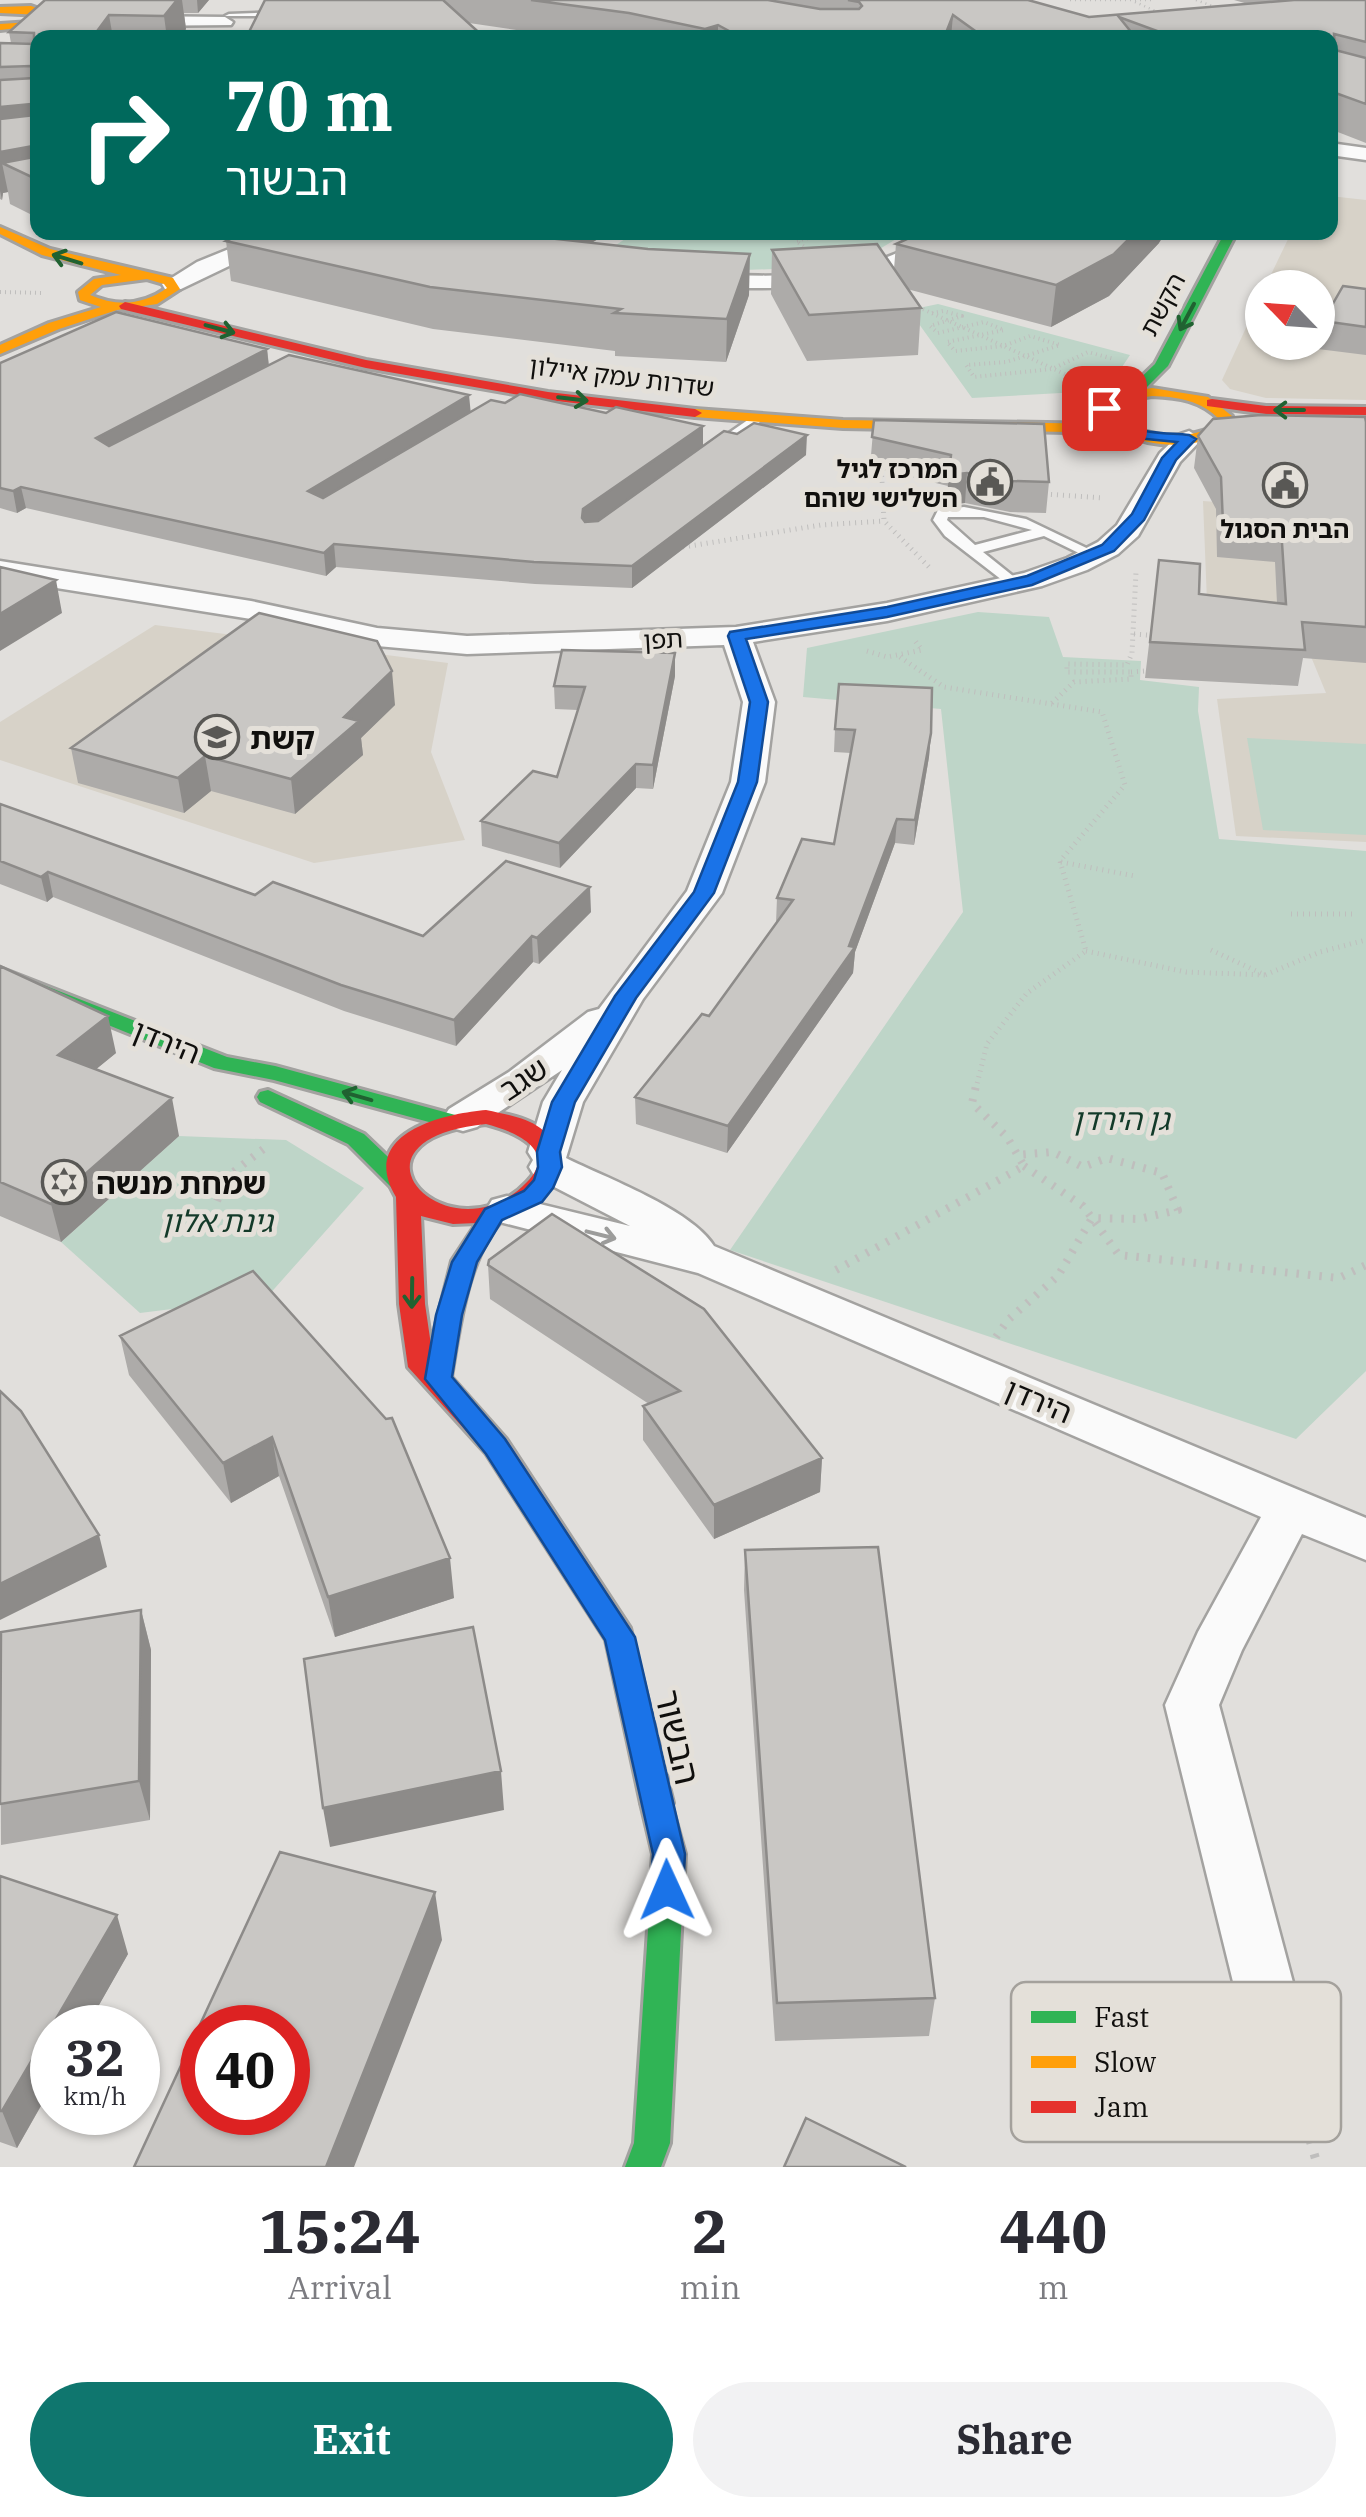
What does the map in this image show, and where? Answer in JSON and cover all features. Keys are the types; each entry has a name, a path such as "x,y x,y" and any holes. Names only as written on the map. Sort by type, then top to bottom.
{"main road":[{"path":"0,10 12,0"},
{"path":"0,10 48,15"},
{"path":"0,27 48,15"},
{"path":"0,46 48,15"},
{"path":"0,230 46,252 143,275"},
{"name":"הקשת","path":"1124,396 1161,366 1227,240"},
{"path":"43,331 70,314 98,282 143,275"},
{"name":"שדרות עמק איילון","path":"143,275 206,301 394,348 583,379 847,404 1056,406 1176,393 1208,402"},
{"path":"50,281 84,294"},
{"path":"0,350 43,331 122,306 160,300 174,287"},
{"name":"שדרות עמק איילון","path":"84,294 96,304 122,306 310,356 524,392 759,418 1126,431 1192,439"},
{"path":"1192,439 1225,427 1227,418 1192,385 1194,371"},
{"path":"1124,396 1104,408 1105,416 1126,431"},
{"path":"1208,402 1266,410 1366,411"},
{"path":"1192,439 1255,433 1366,433"},
{"name":"הירדן","path":"0,974 222,1063 457,1119"},
{"name":"הירדן","path":"222,1063 246,1087 356,1140 403,1189"},
{"path":"486,1117 516,1124 540,1138 549,1160 545,1182 533,1196 500,1212 447,1215 425,1208 403,1189 398,1164 419,1134 457,1119 486,1117"},
{"name":"הבשור","path":"403,1189 413,1253 412,1334 421,1368 438,1379 496,1446 620,1637 669,1854 652,2143 643,2167"},
{"path":"438,1379 449,1315 464,1262 500,1212"}],"street":[{"path":"219,30 241,0"},
{"path":"112,18 227,19"},
{"path":"1338,151 1366,156"},
{"path":"1338,158 1366,156"},
{"path":"143,275 240,240"},
{"path":"174,287 205,266 270,240"},
{"path":"666,278 816,278 899,261 934,240"},
{"path":"1126,431 1142,465 1144,501"},
{"name":"תפן","path":"0,570 252,610 377,637 466,645 736,636 1016,584 1101,552 1138,516 1169,458 1192,439"},
{"name":"שגב","path":"549,1160 564,1102 626,996 704,893 748,782 759,702 736,636"},
{"name":"שגב","path":"457,1119 523,1081 598,1024 626,996"},
{"name":"הירדן","path":"549,1160 654,1220 712,1262"},
{"name":"הירדן","path":"500,1212 712,1262 1366,1540"},
{"path":"1263,1982 1192,1705 1218,1646 1291,1508"}],"lane":[{"path":"227,19 302,14"},
{"path":"496,408 524,392"},
{"path":"701,459 759,418"},
{"path":"1016,584 950,533 940,520 943,513 1006,514 1101,552"},
{"path":"973,550 1045,531"}],"path":[{"path":"1070,0 1152,0"},
{"path":"1196,0 1225,10"},
{"path":"1134,1 1162,14"},
{"path":"0,292 50,281"},
{"path":"1056,406 1049,398 1091,386 1106,376 1115,356 1088,352 1052,368 974,378 966,365 1027,357 1060,344 1030,336 1003,346 955,351 947,342 984,337 1004,330 984,322 964,328 938,333 930,326 946,320 964,328 984,337 1003,346 1027,357 1052,368 1091,386 1124,396"},
{"path":"912,475 881,472 884,522 958,596"},
{"path":"1046,494 1144,501"},
{"path":"663,548 699,548 821,524 884,522"},
{"path":"1101,552 1138,574 1134,634 1127,665 1067,664 1067,672 1145,671"},
{"path":"1134,634 1147,635"},
{"path":"900,657 944,687 1102,712 1125,785 1060,861"},
{"path":"1050,704 1074,682 1131,679 1131,672"},
{"path":"1060,861 1135,876"},
{"path":"1060,861 1086,951"},
{"path":"1291,914 1354,914"},
{"path":"1366,940 1320,952 1265,975 1186,972 1086,951 1027,993 987,1044 972,1103 1007,1138 1024,1166 1083,1206 1119,1255 1339,1278 1366,1265"},
{"path":"1211,950 1265,975"},
{"path":"216,1201 228,1176 307,1116"},
{"path":"1018,1155 1053,1152 1083,1167 1107,1158 1162,1172 1178,1210 1140,1218 1092,1218"},
{"path":"791,1295 1024,1166"},
{"path":"1008,1320 1058,1276 1092,1218"},
{"path":"1311,2142 1318,2167"}],"shaded area":[{"path":"1338,197 1366,200 1366,400 1266,398 1230,389 1222,380 1245,330 1245,360 1335,360 1335,270 1273,270 1288,240 1338,240"},
{"path":"1203,501 1366,513 1366,842 1236,836 1217,699 1326,693 1300,630 1208,627"},
{"name":"קשת","path":"155,625 448,663 431,752 465,840 314,863 0,760 0,722"}],"green space":[{"path":"624,240 894,240 878,250 773,269 715,271 598,257"},
{"path":"938,304 1130,355 1116,376 1079,392 972,398 909,310"},
{"name":"גן הירדן","path":"978,612 1049,617 1063,657 1141,661 1140,680 1199,687 1198,711 1219,839 1366,851 1366,1371 1296,1439 730,1250 963,912 941,709 803,697 807,648"},
{"path":"1247,738 1366,744 1366,835 1263,830"},
{"name":"גינת אלון","path":"179,1136 286,1140 364,1188 267,1297 140,1313 61,1242"}],"building":[{"path":"45,0 177,0 164,16 109,15 98,30 9,32"},
{"path":"265,0 443,0 476,30 250,30"},
{"path":"531,0 768,0 820,9 859,9 859,2 848,0 1028,0 1089,17 1294,0 1366,0 1366,42 1338,35 1338,30 1154,30 1119,17 1130,30 974,30 953,15 947,30 727,30 718,25 705,29 629,13"},
{"path":"0,43 30,44 30,66 0,67"},
{"path":"1338,51 1366,58 1366,104 1338,94"},
{"path":"30,78 30,104 0,107 0,80"},
{"path":"30,115 30,147 0,152 0,119"},
{"path":"30,158 30,176 2,163"},
{"path":"566,240 750,254 727,319 614,313 621,309 430,287 226,241"},
{"path":"905,240 1128,240 1114,254 1056,285 896,244"},
{"path":"877,244 921,308 809,315 772,250"},
{"path":"1343,286 1366,289 1366,327 1335,323 1335,300"},
{"path":"116,312 267,349 96,438 109,446 289,355 469,395 308,491 323,498 491,400 505,403 520,394 606,413 616,407 703,426 583,509 585,522 598,521 724,431 737,434 754,423 807,435 632,566 534,562 334,544 324,553 21,487 13,491 0,488 0,363"},
{"path":"1261,415 1365,417 1366,627 1302,622 1305,650 1150,642 1159,560 1200,564 1199,594 1286,604 1281,528 1223,524 1221,477 1198,436 1213,419"},
{"path":"874,420 1044,424 1049,482 967,473 949,475 951,455 872,437"},
{"path":"0,567 56,580 0,614"},
{"path":"259,613 377,641 392,671 344,717 359,721 291,779 205,756 178,778 71,748"},
{"path":"562,650 675,653 653,765 636,764 559,843 481,821 533,771 557,777 585,687 554,686"},
{"path":"839,684 932,688 931,733 915,820 897,819 849,946 855,947 728,1126 635,1097 702,1014 709,1016 793,900 777,898 802,839 834,844 855,730 835,729"},
{"path":"0,804 255,895 273,882 423,936 506,861 590,887 537,938 532,936 454,1020 341,985 48,872 41,877 0,861"},
{"path":"0,966 108,1016 58,1055 172,1098 51,1204 0,1182"},
{"path":"552,1214 704,1309 822,1458 714,1505 643,1406 680,1391 488,1265 489,1260"},
{"path":"253,1271 386,1419 392,1418 450,1558 328,1597 272,1437 223,1463 120,1336"},
{"path":"0,1391 21,1411 99,1535 0,1584"},
{"path":"878,1547 935,1998 777,2003 745,1550"},
{"path":"141,1610 139,1781 0,1804 1,1632"},
{"path":"473,1627 501,1771 323,1808 304,1659"},
{"path":"280,1852 435,1892 326,2167 134,2167 149,2135 160,2135 160,2111 180,2068 180,2135 310,2135 310,2005 209,2005"},
{"path":"0,1876 117,1915 64,2005 30,2005 30,2063 0,2111"},
{"path":"806,2118 906,2167 784,2167"}],"traffic: fast":[{"path":"1132,394 1161,366 1227,240"},
{"path":"0,974 222,1063 275,1073 451,1121"},
{"path":"268,1097 356,1139 399,1181"},
{"path":"643,2167 652,2143 669,1854 657,1803"}],"traffic: slow":[{"path":"0,10 31,9 49,14 33,24 0,27"},
{"path":"0,230 46,252 135,275"},
{"path":"147,275 169,281 174,289 142,305 118,307 84,297 84,292 98,282 147,275"},
{"path":"0,350 54,326 118,306"},
{"path":"1152,392 1203,400 1227,419 1225,427 1195,438 1164,440 1133,433 1105,417 1104,408 1117,398 1152,392"},
{"path":"695,413 843,424 1122,429"}],"traffic: jam":[{"path":"125,306 366,364 548,396 695,413"},
{"path":"1212,403 1266,410 1366,411"},
{"path":"486,1117 524,1127 544,1143 551,1160 545,1178 530,1194 508,1207 482,1214 453,1216 426,1209 414,1201 404,1191 398,1165 411,1140 440,1126 486,1117"},
{"path":"408,1196 412,1304 421,1367 438,1379 496,1446 620,1637 657,1803"},
{"path":"438,1379 449,1315 464,1261 494,1215"}],"place":[{"name":"המרכז לגיל השלישי שוהם","path":"990,482"},
{"name":"הבית הסגול","path":"1285,485"},
{"name":"קשת","path":"217,737"},
{"name":"שמחת מנשה","path":"64,1182"}],"route":[{"path":"667,1890 669,1854 620,1637 496,1446 438,1379 449,1315 464,1262 494,1214 533,1196 545,1182 550,1167 548,1152 564,1102 626,996 704,893 748,782 759,702 736,636 887,612 1032,580 1108,548 1128,530 1169,458 1189,439 1131,434 1113,425 1104,408"}]}
